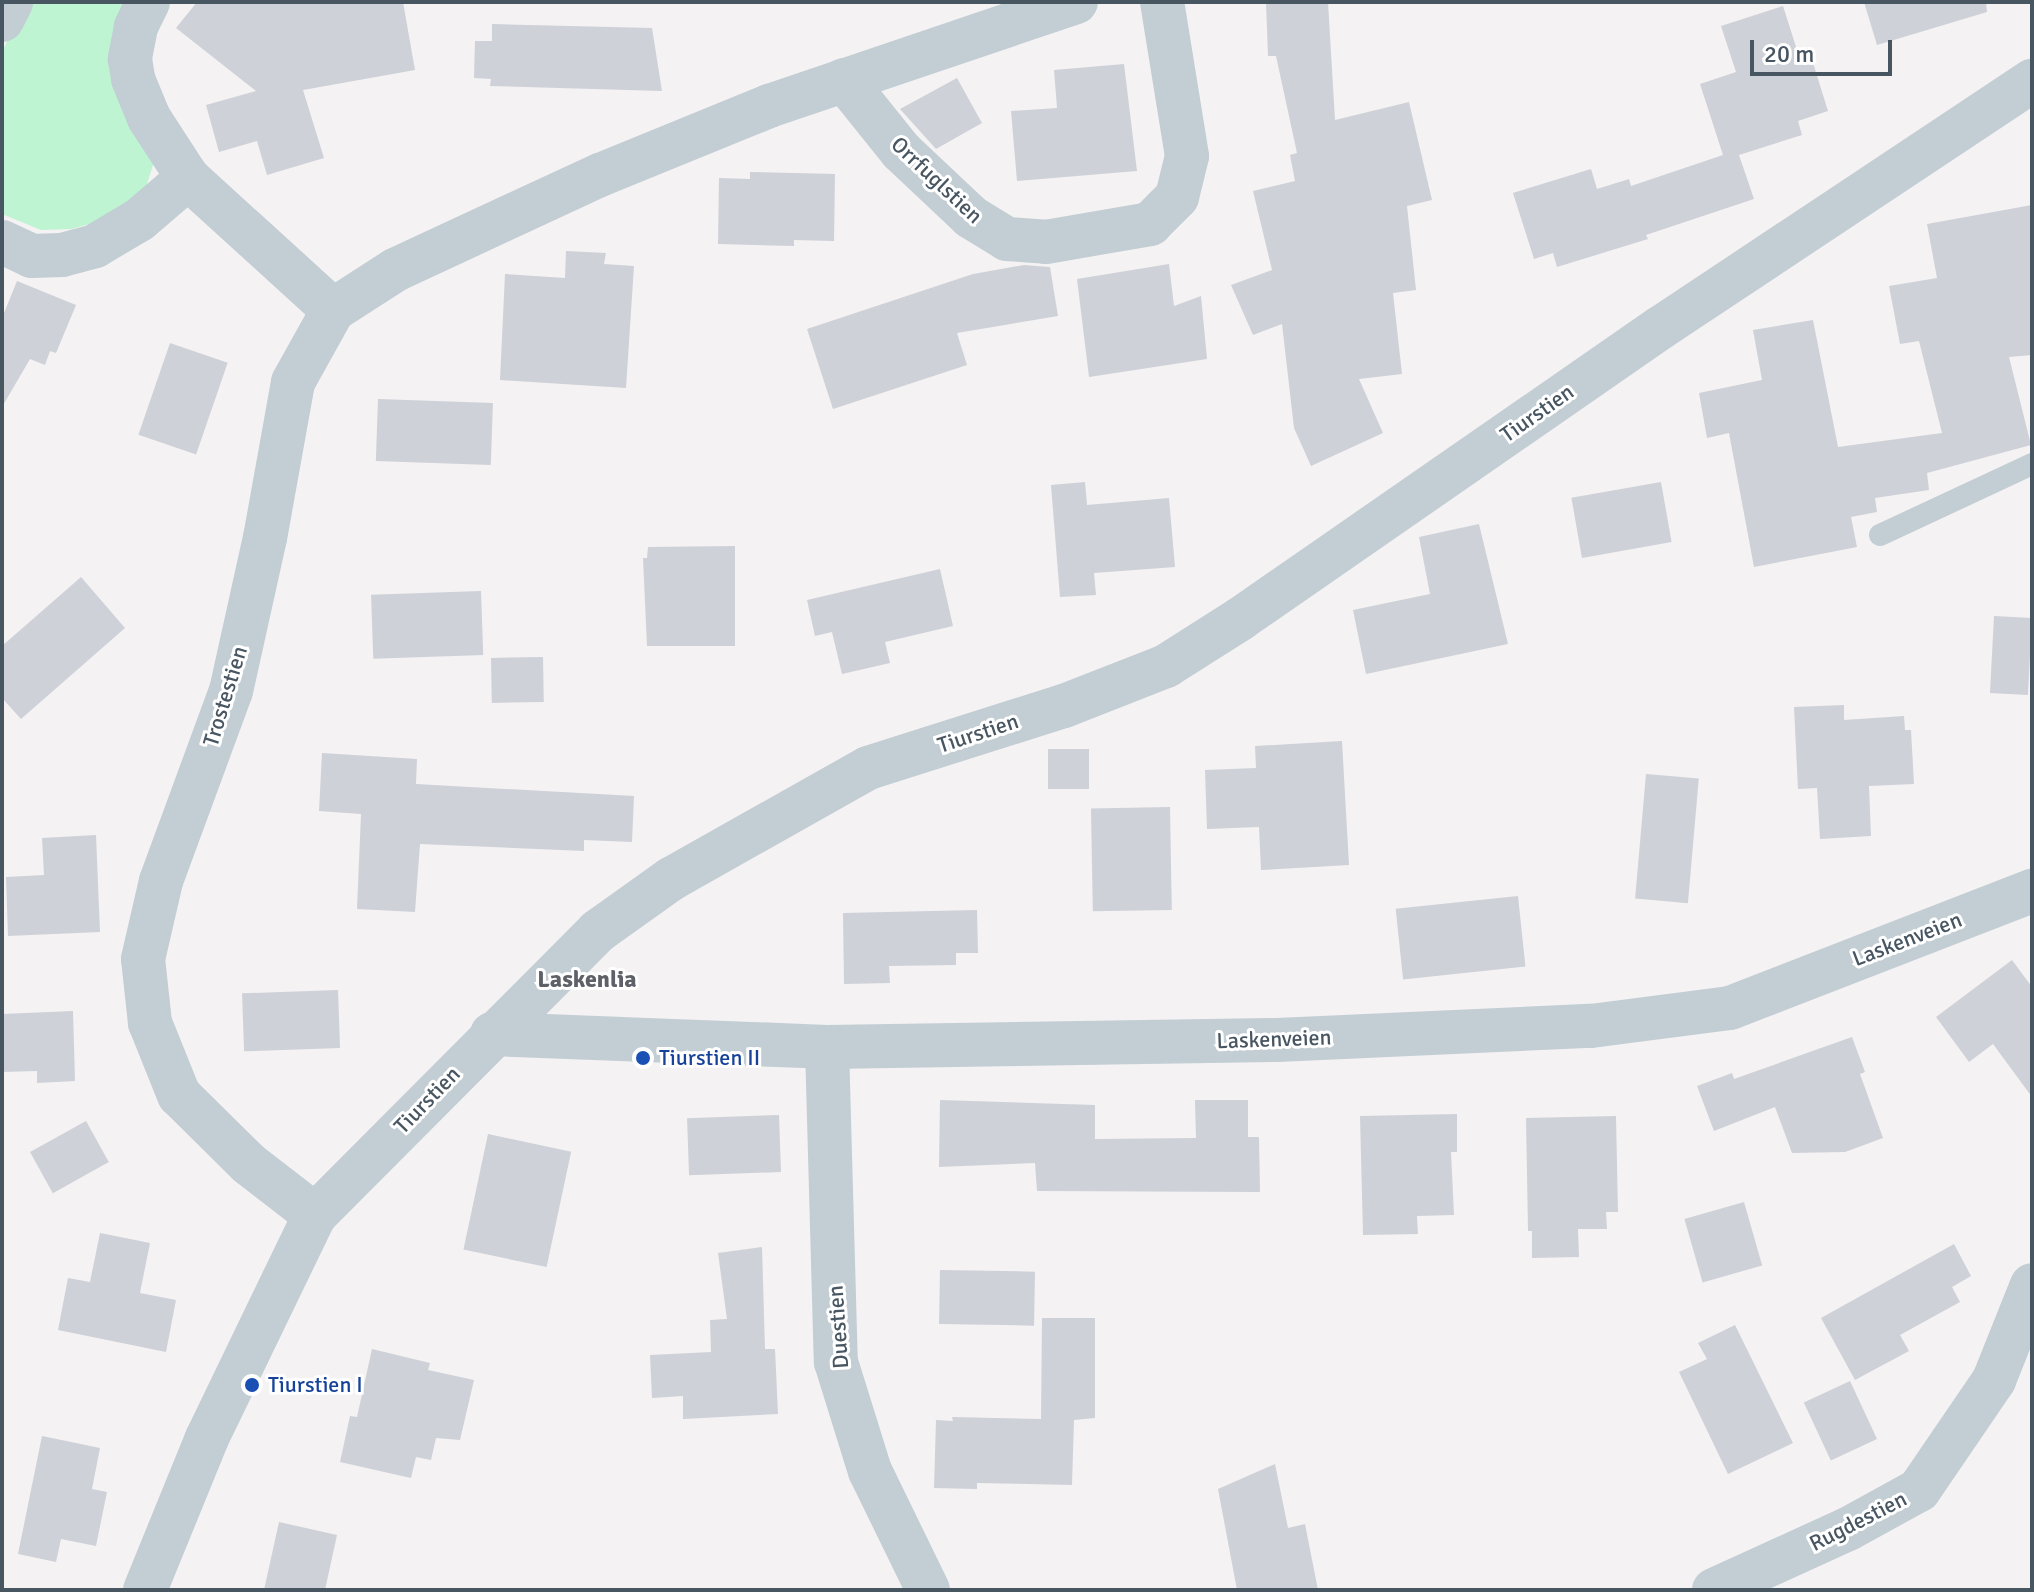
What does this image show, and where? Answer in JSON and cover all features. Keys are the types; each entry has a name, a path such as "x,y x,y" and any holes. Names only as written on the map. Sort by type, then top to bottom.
{"street":[{"path":"2,20 11,2"},
{"path":"148,2 130,59 133,79 149,118 188,178 333,310 395,270 600,175 844,80 1076,2"},
{"name":"Orrfuglstien","path":"844,80 901,151 971,217 1007,239 1046,242 1150,224 1177,197 1187,156 1162,2"},
{"name":"Tiurstien","path":"145,1590 207,1438 315,1215 598,931 658,888 868,768 1064,706 1166,666 1240,619 1660,328 2032,81"},
{"path":"2,242 32,256 62,255 95,246 139,220 188,178"},
{"name":"Trostestien","path":"315,1215 249,1164 179,1095 150,1023 143,959 161,881 231,691 265,538 293,382 333,310"},
{"name":"Laskenveien","path":"492,1034 827,1047 1277,1040 1622,1022 1730,1008 2032,891"},
{"name":"Duestien","path":"827,1047 836,1362 870,1471 928,1590"},
{"name":"Rugdestien","path":"1714,1590 1848,1529 1919,1490 1994,1380 2032,1285"}],"lane":[{"path":"1880,535 2032,464"}],"green space":[{"path":"26,2 128,2 154,162 146,187 103,220 72,229 41,230 2,214 2,52"}],"building":[{"path":"197,2 403,2 415,70 303,90 324,158 267,175 257,141 219,152 206,105 256,91 176,28"},
{"path":"1266,2 1328,2 1335,120 1409,102 1432,200 1407,206 1416,290 1393,293 1402,374 1359,379 1383,433 1311,466 1294,428 1282,324 1253,335 1231,285 1272,270 1253,191 1295,181 1290,155 1297,153 1276,56 1268,56"},
{"path":"1864,2 1986,2 1987,12 1877,45"},
{"path":"1783,6 1798,53 1809,50 1828,111 1798,121 1802,135 1739,155 1754,199 1646,235 1648,239 1557,267 1553,253 1534,259 1513,193 1591,169 1597,189 1629,179 1631,186 1723,155 1700,84 1736,72 1721,26"},
{"path":"492,24 652,28 662,91 490,86 491,79 474,78 475,41 492,41"},
{"path":"1124,64 1137,171 1017,181 1011,111 1057,108 1054,70"},
{"path":"957,78 982,123 936,149 900,109"},
{"path":"750,172 835,174 834,241 794,240 794,246 718,244 719,178 750,179"},
{"path":"2032,205 2032,355 2009,357 2031,445 1927,473 1929,490 1875,498 1877,512 1851,517 1857,547 1754,567 1729,433 1707,438 1699,393 1762,380 1753,330 1813,320 1838,447 1942,433 1919,341 1900,344 1889,286 1937,278 1927,224"},
{"path":"566,251 606,253 604,264 634,266 626,388 500,380 505,274 565,278"},
{"path":"1169,264 1174,306 1201,296 1207,359 1089,377 1077,279"},
{"path":"1024,265 1050,267 1058,316 957,333 967,365 833,409 807,329 973,274"},
{"path":"17,281 76,305 56,353 50,351 45,365 30,359 2,407 2,318"},
{"path":"170,343 228,363 196,455 138,435"},
{"path":"378,399 493,403 491,465 376,461"},
{"path":"1085,482 1087,505 1169,498 1175,567 1094,573 1096,595 1060,597 1051,485"},
{"path":"1661,482 1672,542 1582,558 1571,498"},
{"path":"1479,524 1508,644 1366,674 1353,610 1430,594 1419,537"},
{"path":"735,546 735,646 647,646 643,558 647,558 648,547"},
{"path":"940,569 953,626 885,642 890,663 842,674 832,632 815,636 807,600"},
{"path":"81,577 125,628 21,719 2,698 2,646"},
{"path":"481,591 483,655 373,659 371,595"},
{"path":"1994,616 2032,618 2028,695 1990,693"},
{"path":"543,657 544,702 492,703 491,658"},
{"path":"1844,705 1844,720 1904,716 1905,730 1911,730 1914,784 1869,786 1871,836 1820,839 1817,788 1798,789 1794,707"},
{"path":"1342,741 1349,865 1261,870 1259,827 1207,829 1205,770 1256,768 1255,746"},
{"path":"1048,749 1089,749 1089,789 1048,789"},
{"path":"322,753 417,759 416,784 634,796 632,842 584,840 584,851 420,844 415,912 357,909 361,814 319,811"},
{"path":"1646,774 1699,779 1688,903 1635,899"},
{"path":"1170,807 1172,910 1093,911 1091,808"},
{"path":"96,835 100,932 8,936 6,877 44,875 42,838"},
{"path":"1518,896 1525,967 1403,979 1396,909"},
{"path":"977,910 978,953 956,953 956,965 889,966 890,983 844,984 843,913"},
{"path":"2012,960 2032,987 2032,1097 1993,1044 1969,1062 1936,1017"},
{"path":"338,990 340,1048 244,1051 242,993"},
{"path":"73,1011 75,1081 37,1083 37,1071 2,1072 2,1014"},
{"path":"1852,1037 1865,1072 1860,1074 1883,1138 1845,1152 1792,1153 1775,1107 1714,1131 1697,1086 1732,1073 1734,1079"},
{"path":"940,1100 1095,1105 1095,1139 1196,1138 1195,1100 1248,1100 1248,1137 1259,1137 1260,1192 1037,1191 1035,1163 939,1167"},
{"path":"1457,1114 1457,1152 1451,1152 1454,1215 1417,1216 1418,1234 1363,1235 1360,1116"},
{"path":"779,1115 781,1172 689,1175 687,1118"},
{"path":"1616,1116 1618,1212 1606,1212 1607,1229 1578,1229 1579,1257 1532,1258 1532,1231 1528,1231 1526,1118"},
{"path":"86,1121 109,1162 53,1193 30,1152"},
{"path":"488,1134 571,1152 547,1267 463,1249"},
{"path":"1744,1202 1762,1265 1703,1283 1684,1219"},
{"path":"100,1233 150,1243 140,1293 176,1300 166,1352 58,1330 68,1278 90,1282"},
{"path":"1954,1244 1971,1276 1952,1287 1960,1302 1900,1335 1909,1351 1855,1380 1821,1318"},
{"path":"762,1247 765,1349 775,1349 778,1414 683,1419 683,1396 652,1398 650,1355 711,1352 710,1320 727,1319 718,1253"},
{"path":"940,1270 1035,1272 1034,1326 939,1324"},
{"path":"1042,1318 1095,1318 1095,1418 1074,1420 1072,1485 977,1483 977,1489 934,1488 936,1420 953,1421 952,1417 1041,1419"},
{"path":"1735,1325 1793,1443 1728,1474 1679,1372 1707,1359 1698,1343"},
{"path":"372,1349 430,1363 428,1370 474,1380 460,1440 436,1438 431,1460 416,1457 411,1478 340,1462 350,1416 357,1417"},
{"path":"1850,1381 1877,1439 1831,1461 1804,1403"},
{"path":"42,1436 100,1448 92,1489 107,1492 96,1546 61,1539 56,1562 18,1554"},
{"path":"1275,1464 1288,1528 1305,1524 1318,1590 1237,1590 1218,1489"},
{"path":"279,1522 337,1535 325,1590 264,1590"}],"place":[{"name":"Tiurstien II","path":"643,1058"},
{"name":"Tiurstien I","path":"252,1385"}],"district":[{"name":"Laskenlia","path":"587,980"}]}
